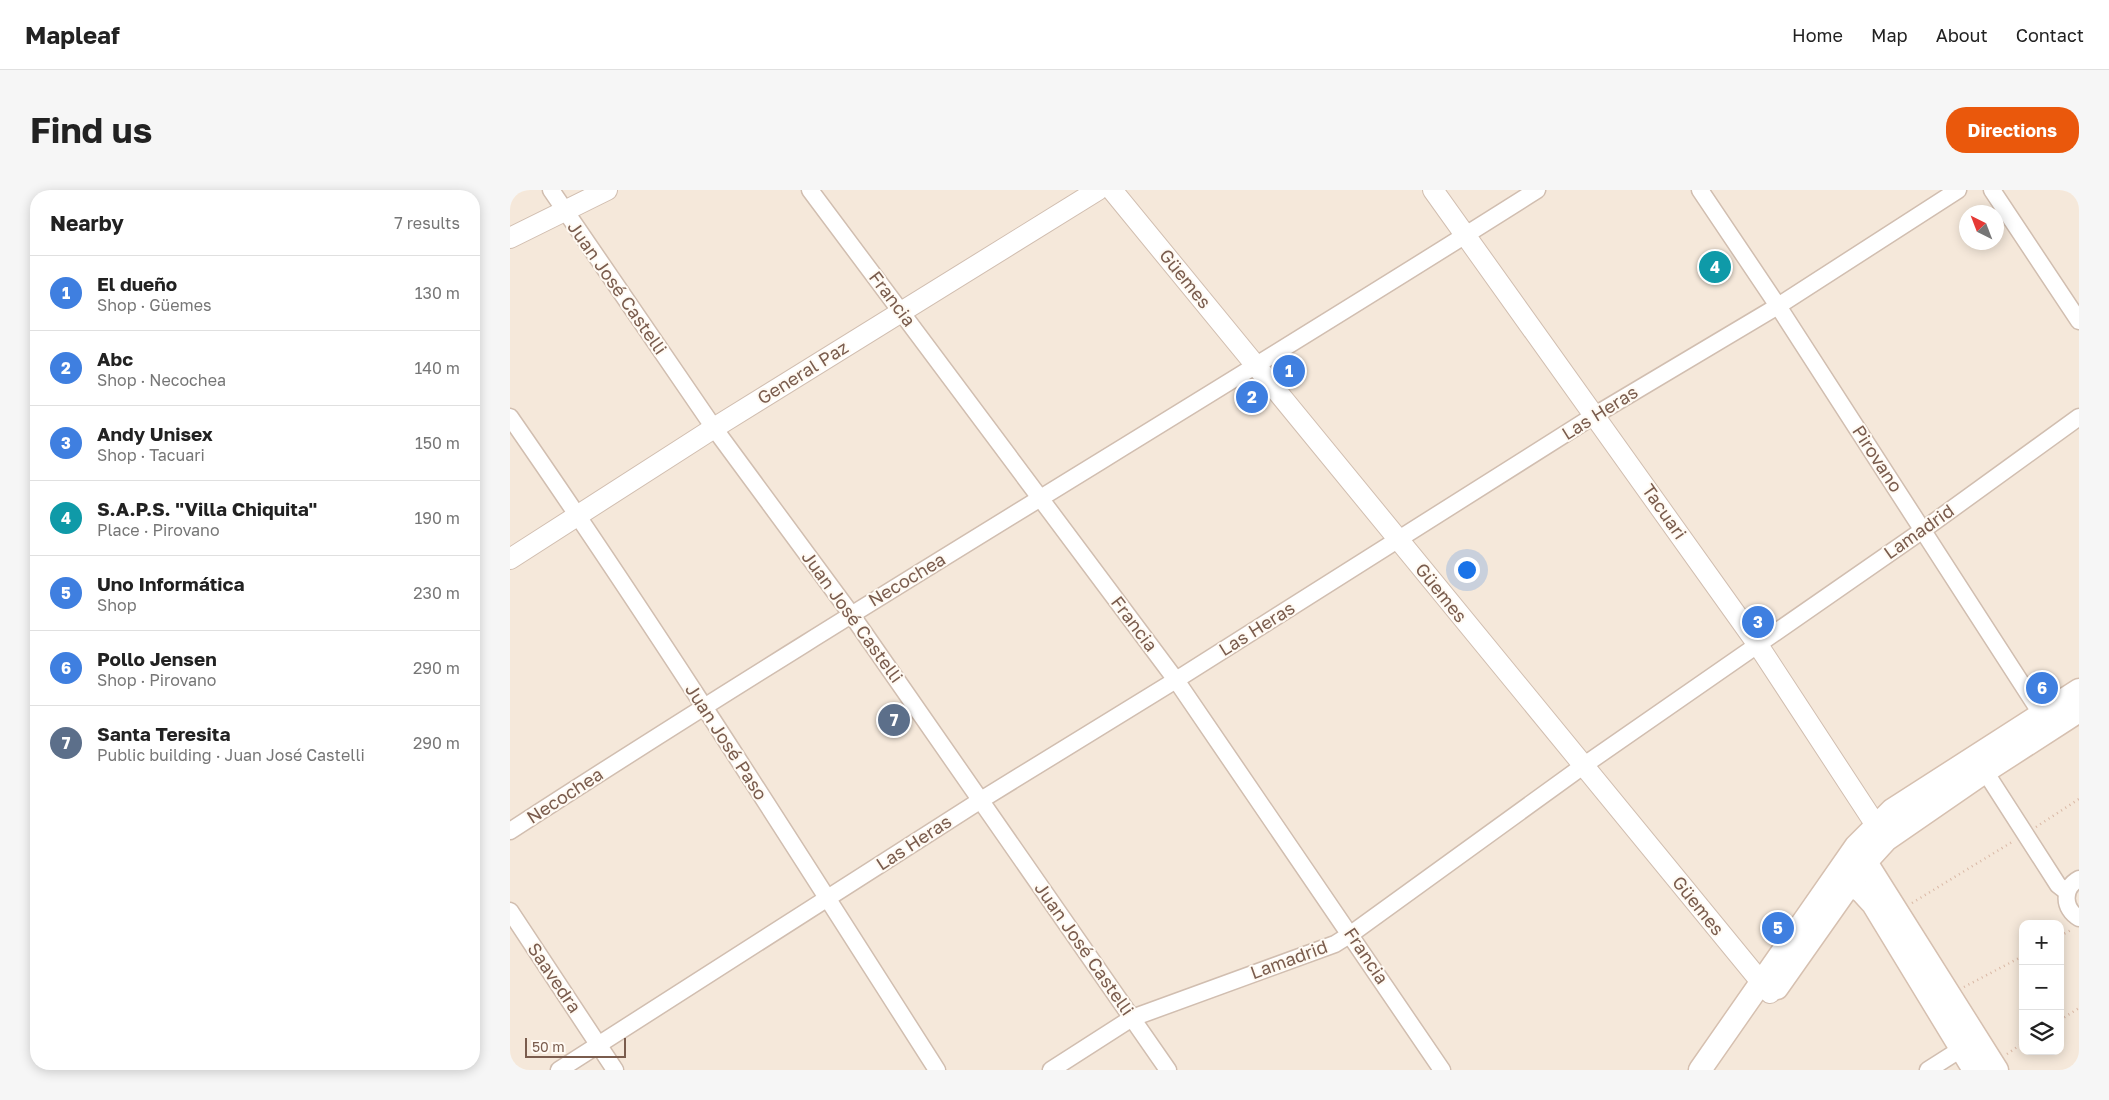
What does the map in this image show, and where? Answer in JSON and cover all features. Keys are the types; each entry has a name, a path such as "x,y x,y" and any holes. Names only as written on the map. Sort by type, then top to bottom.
{"main road":[{"path":"1700,1070 1766,989 1861,854 1880,832 1892,810 1980,764 2046,721 2079,690"},
{"path":"2046,721 2079,711"},
{"path":"1861,854 1896,913 1998,1070"},
{"path":"1844,879 1873,904 1974,1070"},
{"path":"1718,1070 1766,989"}],"street":[{"name":"Juan José Castelli","path":"551,190 714,428 850,614 1168,1070"},
{"path":"510,238 607,190"},
{"name":"Francia","path":"810,190 1176,680 1442,1070"},
{"name":"General Paz","path":"510,559 714,428 1098,190"},
{"name":"Güemes","path":"1112,190 1766,989"},
{"name":"Tacuari","path":"1433,190 1467,235 1758,645 1880,832"},
{"path":"1467,235 1537,190"},
{"name":"Pirovano","path":"1700,190 1778,306 2046,721"},
{"name":"Las Heras","path":"559,1070 981,800 1176,680 1595,415 1778,306 1958,190"},
{"path":"1992,190 2079,321"},
{"name":"Necochea","path":"510,831 703,706 850,614 1041,500 1467,235"},
{"name":"Juan José Paso","path":"510,417 578,514 937,1070"},
{"name":"Lamadrid","path":"1051,1070 1132,1018 1336,944 1583,766 1922,530 2079,417"},
{"path":"1980,764 2058,885 2067,892"},
{"path":"2079,879 2070,886 2067,892 2067,905 2079,918"},
{"name":"Saavedra","path":"510,911 615,1070"},
{"path":"1928,1070 1962,1049"}],"path":[{"path":"1896,913 2026,834 2079,799"},
{"path":"1950,994 2019,958"},
{"path":"2064,1017 2079,1008"}],"shaded area":[{"path":"510,190 2079,190 2079,1070 510,1070"}],"building":[{"path":"1720,252 1730,269 1711,281 1700,265"}],"place":[{"name":"S.A.P.S. \"Villa Chiquita\"","path":"1715,267"},
{"name":"El dueño","path":"1289,371"},
{"name":"Abc","path":"1252,397"},
{"name":"Andy Unisex","path":"1758,622"},
{"name":"Pollo Jensen","path":"2042,688"},
{"name":"Santa Teresita","path":"894,720"},
{"name":"Uno Informática","path":"1778,928"}]}
